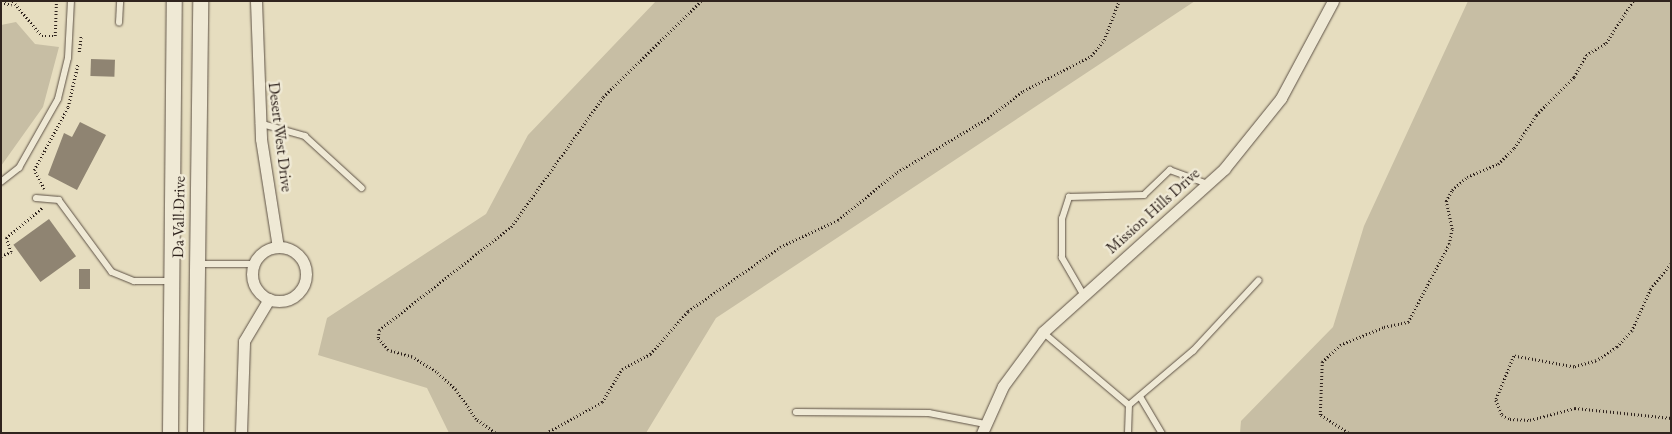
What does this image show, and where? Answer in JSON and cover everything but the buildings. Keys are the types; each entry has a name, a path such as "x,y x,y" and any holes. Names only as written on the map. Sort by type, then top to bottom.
{"main road":[{"name":"Da Vall Drive","path":"170,433 174,1"},
{"name":"Da Vall Drive","path":"195,433 200,1"}],"street":[{"name":"Desert West Drive","path":"256,1 259,122 278,247"},
{"name":"Mission Hills Drive","path":"984,428 1003,386 1044,332 1208,184 1281,98 1332,1"},
{"path":"278,247 302,257 306,283 295,297 269,299 252,281 251,264 278,247"},
{"path":"241,433 244,341 269,299"}],"lane":[{"path":"1,182 18,168 58,99 68,58 71,1"},
{"path":"120,1 120,23"},
{"path":"259,122 305,136 362,188"},
{"path":"1084,296 1062,258 1062,219 1069,197 1144,195 1170,170 1208,184"},
{"path":"36,198 45,197 59,200 112,272 134,281 171,281"},
{"path":"196,264 251,264"},
{"path":"1128,433 1129,405 1193,351 1258,281"},
{"path":"1044,332 1129,405"},
{"path":"1140,396 1162,433"},
{"path":"796,412 929,413 984,428"}],"path":[{"path":"1,2 13,3 36,34 54,36 56,1"},
{"path":"494,433 476,419 456,390 436,372 412,357 388,350 378,338 379,330 511,227 603,97 701,1"},
{"path":"546,433 602,402 622,368 650,354 688,311 780,247 838,220 897,172 988,118 1023,92 1091,56 1104,40 1119,1"},
{"path":"1348,433 1320,416 1322,362 1340,345 1384,327 1408,322 1449,244 1452,229 1446,200 1452,190 1503,159 1574,77 1586,55 1606,43 1633,1"},
{"path":"1,256 11,252 6,238 41,211 45,197 34,170 68,107 81,36"},
{"path":"1671,264 1651,289 1632,331 1617,348 1596,361 1574,367 1514,356 1496,400 1502,415 1510,419 1530,420 1575,408 1671,418"}],"shaded area":[{"path":"656,1 1195,1 716,318 646,433 449,433 427,388 318,355 327,318 486,214 528,135"},
{"path":"1468,1 1671,1 1671,433 1240,433 1241,421 1333,327 1364,226"},
{"path":"16,22 35,44 59,47 43,107 1,166 1,25"}]}
